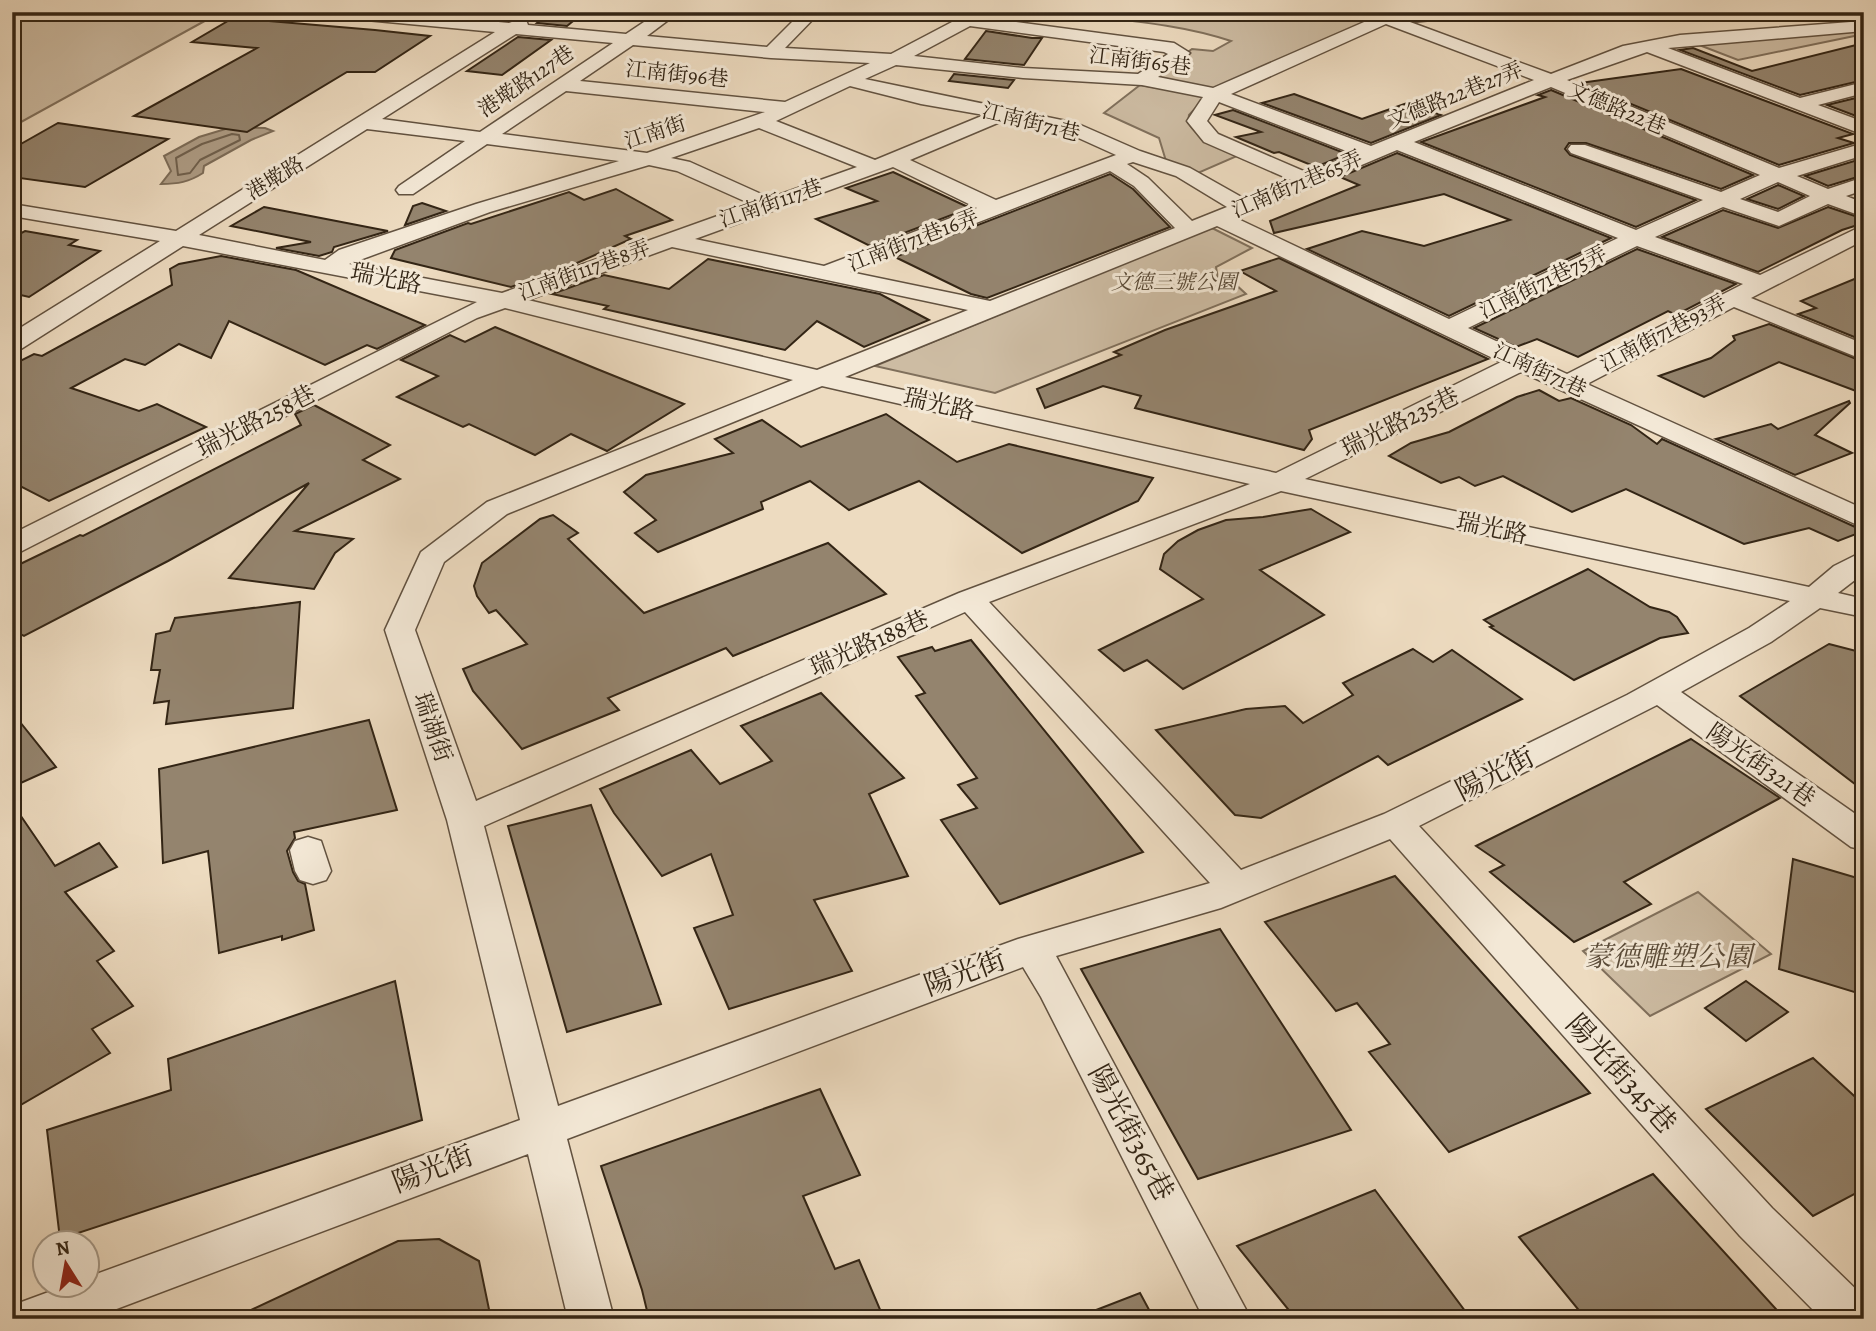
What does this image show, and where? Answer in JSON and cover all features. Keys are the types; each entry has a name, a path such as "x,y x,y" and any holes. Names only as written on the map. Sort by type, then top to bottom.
{"street":[{"path":"334,12 491,27"},
{"name":"港墘路","path":"12,344 168,236 491,27 539,12"},
{"path":"630,39 671,12"},
{"path":"771,52 812,12"},
{"path":"1306,179 1211,138 1197,121 1215,94 1376,16 1467,12"},
{"path":"1818,12 1862,27"},
{"name":"文德路22巷","path":"1376,16 1550,80 1864,211"},
{"path":"976,17 1168,47 1181,53 1142,80"},
{"name":"江南街","path":"329,267 347,255 483,208 648,159 760,121 894,59 976,17"},
{"name":"港墘路","path":"12,330 366,122 514,20"},
{"name":"港墘路127巷","path":"514,20 630,39 771,52 894,59"},
{"name":"文德路22巷27弄","path":"1373,152 1550,80 1646,45 1862,27"},
{"name":"港墘路127巷","path":"483,208 406,190 630,39"},
{"path":"1646,45 1864,129"},
{"name":"江南街65巷","path":"894,59 1023,73 1142,80 1215,94 1373,152"},
{"name":"江南街71巷","path":"847,80 921,98 1069,127 1133,155 1183,172 1244,207"},
{"name":"江南街96巷","path":"561,85 789,108"},
{"path":"1798,104 1864,88"},
{"name":"江南街117巷","path":"667,240 885,163 1005,113"},
{"path":"760,121 885,163 995,208"},
{"path":"366,122 648,159 683,166 767,204"},
{"path":"1398,142 1636,237 1760,283"},
{"path":"1578,149 1779,220 1828,196 1864,183"},
{"name":"江南街71巷75弄","path":"1450,327 1636,237 1777,175 1864,149"},
{"name":"江南街71巷65弄","path":"1218,218 1373,152"},
{"name":"江南街71巷16弄","path":"667,240 829,272 1133,155"},
{"path":"1112,163 1141,182 1189,230"},
{"name":"瑞光路","path":"12,210 168,236 501,300 734,359 1279,482 1864,608"},
{"path":"821,378 1218,218"},
{"name":"江南街71巷","path":"1218,218 1567,384 1864,520"},
{"name":"江南街71巷93弄","path":"1567,384 1864,231"},
{"name":"江南街117巷8弄","path":"501,300 667,240"},
{"path":"829,272 994,309"},
{"path":"1731,298 1864,353"},
{"name":"瑞光路258巷","path":"12,545 469,313 501,300"},
{"name":"瑞光路235巷","path":"1279,482 1521,362"},
{"name":"瑞湖街","path":"591,1319 465,820 400,630 430,558 497,508 821,378"},
{"name":"瑞光路188巷","path":"465,820 970,599 1279,482"},
{"name":"陽光街","path":"32,1319 1031,949 1208,898 1395,823 1658,691 1760,635 1864,560"},
{"path":"970,599 1235,887"},
{"name":"陽光街321巷","path":"1658,691 1864,838"},
{"name":"陽光街345巷","path":"1395,823 1747,1212 1854,1319"},
{"name":"陽光街365巷","path":"1031,949 1056,989 1228,1319"}],"green space":[{"path":"12,12 221,12 12,127"},
{"path":"1054,12 1360,12 1379,20 1217,94 1151,78 1192,49 1213,51 1231,41 1166,26"},
{"path":"1857,30 1864,34 1738,60 1694,43"},
{"path":"1140,85 1207,96 1189,115 1188,123 1204,139 1237,156 1198,173 1166,161 1159,138 1104,113"},
{"name":"文德三號公園","path":"1210,227 1252,248 1216,267 1218,279 1234,283 1246,294 995,393 875,366"},
{"name":"蒙德雕塑公園","path":"1698,892 1771,954 1650,1016 1583,951"}],"water":[{"path":"232,127 265,128 273,131 204,166 203,173 193,179 161,184 171,171 164,156 199,137"}],"building":[{"path":"547,15 578,17 567,26 537,23"},
{"path":"233,18 430,36 375,72 347,72 247,132 134,116 257,48 192,42"},
{"path":"986,31 1042,38 1024,65 965,59"},
{"path":"518,37 551,40 502,75 467,71"},
{"path":"1864,43 1864,80 1800,95 1680,50 1693,48 1752,71"},
{"path":"1681,69 1853,134 1838,138 1854,143 1779,165 1580,83"},
{"path":"954,74 1014,80 1008,88 949,81"},
{"path":"1551,90 1753,175 1721,189 1586,143 1569,143 1565,149 1570,155 1696,200 1636,227 1421,142 1545,97 1538,95"},
{"path":"1294,94 1362,119 1407,103 1441,115 1371,143 1262,103"},
{"path":"1864,96 1864,119 1827,105"},
{"path":"1233,110 1347,154 1316,167 1279,152 1274,153 1236,137 1261,132 1215,115"},
{"path":"58,123 168,139 85,187 12,177 12,149"},
{"path":"1397,153 1611,238 1449,316 1307,249 1362,231 1424,246 1510,220 1444,194 1274,233 1270,221 1359,185 1340,177"},
{"path":"1864,158 1864,175 1828,186 1805,176"},
{"path":"893,172 970,208 870,246 816,219 877,201 846,188"},
{"path":"1110,174 1133,189 1170,227 987,298 971,294 895,257"},
{"path":"1778,185 1804,196 1778,209 1747,199"},
{"path":"616,189 672,220 625,236 631,239 568,267 511,287 391,258 395,250 468,223 569,192 584,200"},
{"path":"422,203 446,211 405,225 413,206"},
{"path":"264,207 388,231 334,247 332,252 319,256 276,248 311,242 231,226"},
{"path":"1828,207 1864,219 1864,223 1842,230 1758,272 1662,237 1723,210 1778,228"},
{"path":"25,231 77,240 69,245 100,251 29,297 12,293 12,238"},
{"path":"1637,249 1736,284 1676,315 1668,311 1578,357 1537,339 1516,347 1474,328"},
{"path":"221,256 296,270 425,325 377,349 367,345 325,365 229,321 211,358 179,344 145,365 125,359 71,388 139,411 157,404 206,427 49,501 12,482 12,365 34,354 42,356 172,285 170,269 179,264"},
{"path":"1279,258 1488,359 1309,430 1312,439 1304,450 1135,408 1141,396 1103,386 1045,408 1037,389 1121,355 1114,352 1165,330 1276,291 1240,271"},
{"path":"708,259 880,294 929,320 864,347 817,321 785,350 604,309 608,306 552,294 604,275 669,289"},
{"path":"1864,275 1864,341 1798,314 1816,308 1801,301"},
{"path":"1769,324 1864,362 1864,394 1779,362 1704,397 1659,376 1711,358 1735,340 1733,336"},
{"path":"495,327 684,404 607,451 571,434 535,455 469,424 463,427 397,397 438,376 401,360 450,335 465,342"},
{"path":"1539,390 1559,401 1571,398 1631,425 1657,444 1662,439 1864,531 1838,541 1809,528 1744,544 1626,489 1572,512 1503,476 1475,486 1459,477 1441,483 1389,456 1411,443 1449,432 1517,397"},
{"path":"1849,401 1850,403 1815,435 1852,453 1795,475 1716,439 1771,424 1778,429"},
{"path":"314,405 390,445 363,460 400,479 295,531 353,539 335,553 314,589 229,578 309,483 24,636 12,630 12,568 80,535 83,536 301,425 295,414"},
{"path":"886,414 957,462 1009,444 1153,478 1138,501 1022,553 919,481 849,510 810,481 761,502 763,509 658,552 635,533 656,520 624,492 646,475 733,453 715,439 762,420 801,447"},
{"path":"1311,509 1350,532 1260,570 1324,615 1183,689 1147,660 1124,671 1099,650 1203,599 1160,569 1164,554 1178,541 1226,520"},
{"path":"553,515 578,533 568,539 644,613 828,543 886,594 733,656 726,648 608,698 619,710 522,749 473,691 463,669 527,644 496,610 489,613 477,596 474,586 482,563 540,519"},
{"path":"1588,569 1650,607 1677,617 1688,633 1660,638 1574,680 1490,627 1493,626 1484,620"},
{"path":"300,602 293,708 166,724 169,701 154,703 160,670 151,670 156,634 170,631 175,618"},
{"path":"971,640 1143,852 1000,904 941,820 977,808 958,785 977,778 916,696 925,693 898,657 932,647 935,651"},
{"path":"1829,644 1864,653 1864,791 1740,696"},
{"path":"1413,649 1433,662 1452,650 1522,699 1388,765 1378,756 1261,818 1235,815 1156,730 1246,709 1285,706 1303,723 1353,695 1343,683"},
{"path":"821,693 904,778 869,794 908,876 814,900 852,971 729,1009 694,928 733,915 711,854 662,876 614,813 600,789 691,750 720,784 772,761 741,726"},
{"path":"12,712 56,767 12,787"},
{"path":"369,720 397,810 294,832 295,838 287,851 293,872 298,881 305,884 314,930 282,940 282,936 219,953 208,851 163,863 159,769"},
{"path":"1691,739 1780,798 1624,882 1651,904 1574,942 1490,872 1504,865 1476,846"},
{"path":"12,803 55,866 99,843 117,867 65,892 114,951 97,961 133,1006 92,1029 110,1053 12,1110"},
{"path":"591,805 661,1004 567,1032 508,826"},
{"path":"1793,859 1864,880 1864,995 1779,969"},
{"path":"1395,876 1590,1093 1449,1152 1369,1052 1390,1044 1357,1003 1336,1011 1265,922"},
{"path":"1220,929 1351,1130 1198,1179 1081,969"},
{"path":"395,981 422,1120 87,1230 59,1230 47,1130 171,1090 168,1059"},
{"path":"1746,981 1788,1012 1746,1041 1705,1008"},
{"path":"1813,1058 1864,1105 1864,1189 1813,1216 1706,1109"},
{"path":"820,1089 860,1175 803,1196 835,1269 859,1260 884,1319 649,1319 601,1166"},
{"path":"1653,1174 1785,1319 1586,1319 1519,1237"},
{"path":"1375,1190 1471,1319 1296,1319 1237,1246"},
{"path":"439,1239 479,1261 491,1319 232,1319 398,1241"},
{"path":"1140,1293 1154,1319 1078,1319 1078,1317"}]}
